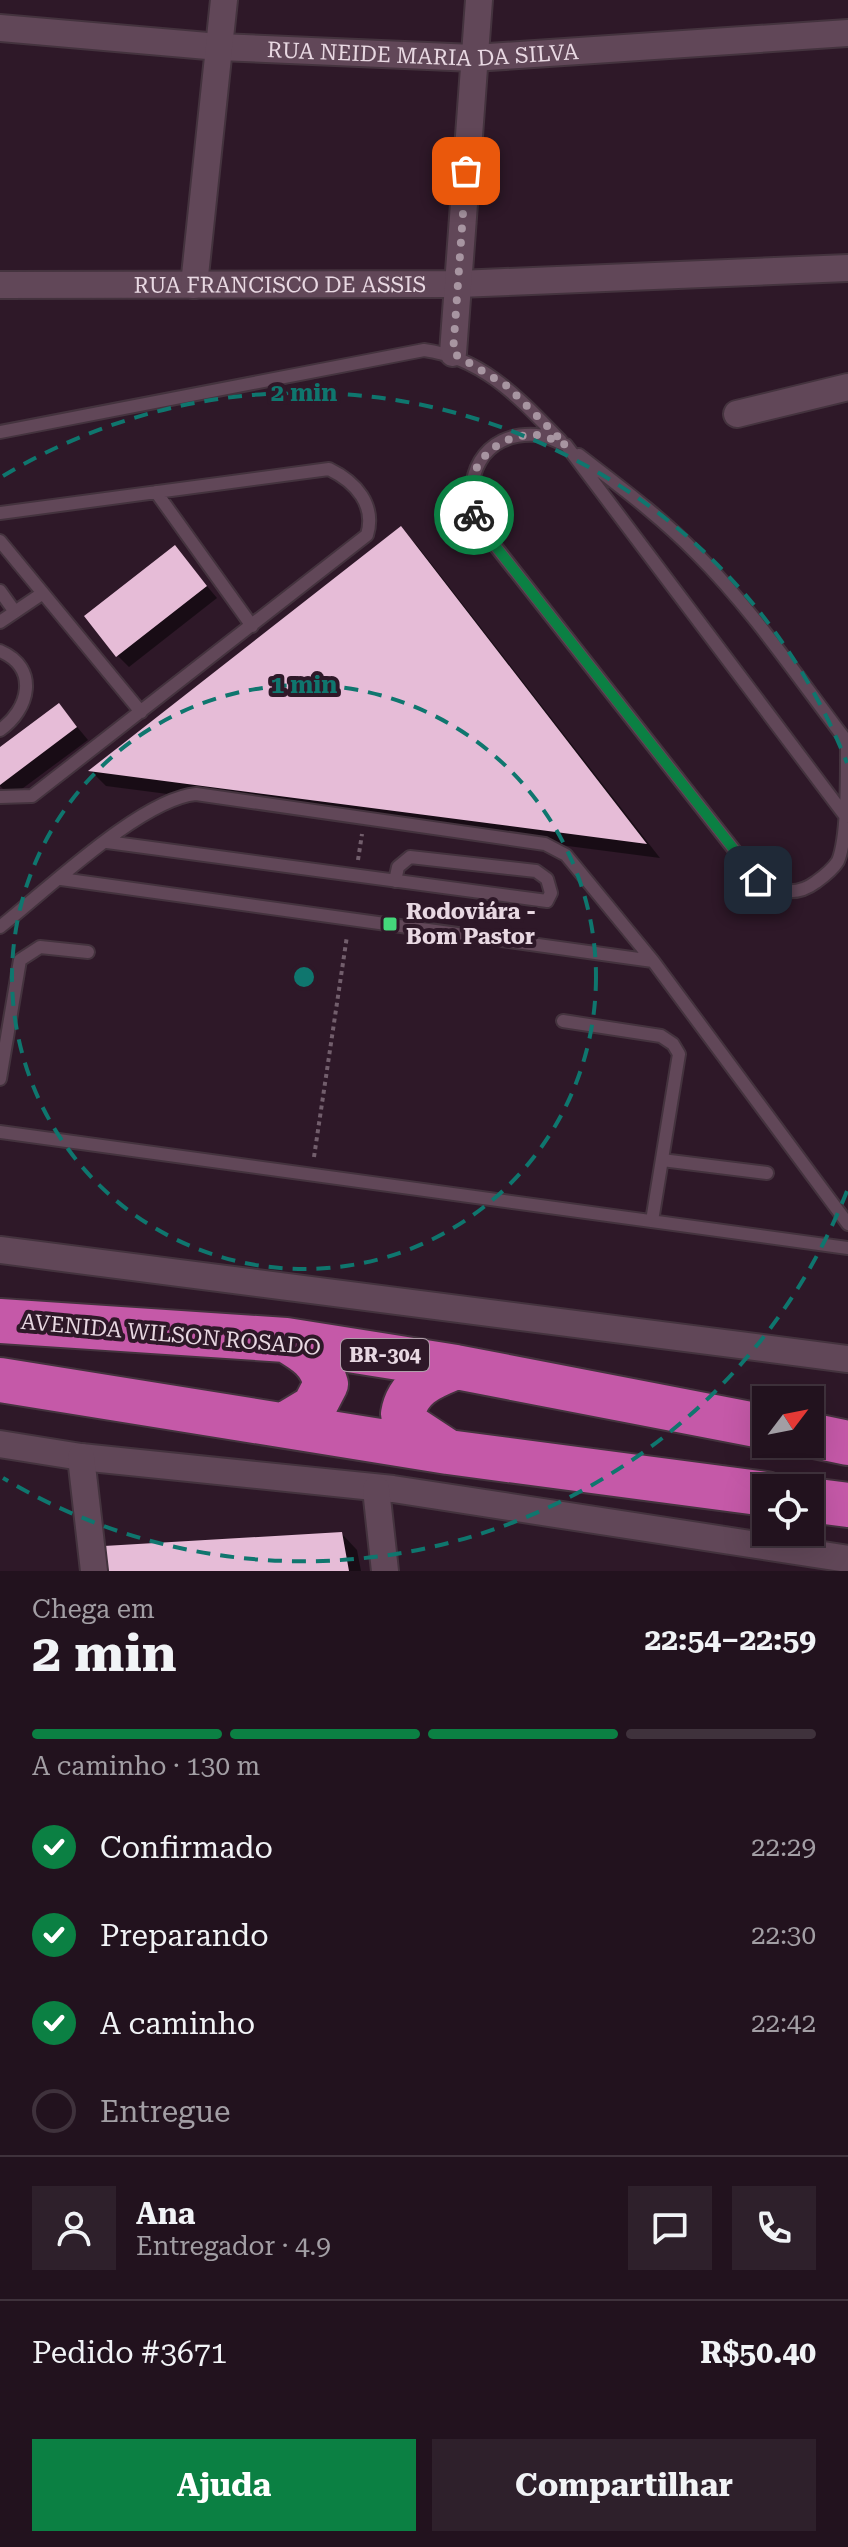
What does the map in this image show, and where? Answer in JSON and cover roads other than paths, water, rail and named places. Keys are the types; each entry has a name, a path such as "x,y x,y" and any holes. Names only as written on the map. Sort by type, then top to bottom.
{"highway":[{"name":"AVENIDA WILSON ROSADO","path":"0,1321 286,1340 456,1367 752,1424"},
{"path":"284,1425 314,1407 326,1384 316,1361 286,1340"},
{"path":"448,1452 417,1432 403,1414 405,1400 413,1390 431,1377 456,1367"},
{"path":"0,1380 448,1452 752,1492"},
{"path":"824,1438 848,1443"},
{"path":"824,1502 848,1505"}],"street":[{"path":"194,285 224,0"},
{"path":"453,353 479,0"},
{"name":"RUA NEIDE MARIA DA SILVA","path":"0,28 219,47 474,58 848,33"},
{"name":"RUA FRANCISCO DE ASSIS","path":"0,285 458,284 848,268"},
{"path":"737,414 848,387"},
{"path":"0,1250 848,1359"},
{"path":"0,1444 81,1457 384,1489 848,1559"},
{"path":"81,1457 94,1571"},
{"path":"384,1489 385,1571"},
{"path":"384,1489 401,1571"}],"lane":[{"path":"0,432 424,350 453,353 507,386 566,445 655,514 696,553 739,601 848,743 846,817 845,845 838,861 808,888 792,892 775,890 758,880 478,524 470,503 472,482 480,461 494,443 538,434 566,445 846,817"},
{"path":"0,513 329,469 358,490 369,509 371,522 367,535 32,796 0,797"},
{"path":"156,492 252,626"},
{"path":"0,541 141,712"},
{"path":"0,591 15,612"},
{"path":"0,622 43,593"},
{"path":"0,651 7,654 23,675 27,691 24,706 14,720 0,730"},
{"path":"0,927 163,802 187,795 545,844 566,855 653,961 848,1224"},
{"path":"107,842 356,876 547,901 551,893 547,879 536,871 410,857 398,867 395,881"},
{"path":"61,879 653,961"},
{"path":"0,1079 20,960 40,947 88,952"},
{"path":"563,1021 661,1036 673,1044 679,1054 652,1221"},
{"path":"0,1132 848,1248"},
{"path":"662,1160 767,1173"}],"place":[{"name":"Rodoviára - Bom Pastor","path":"390,924"}]}
